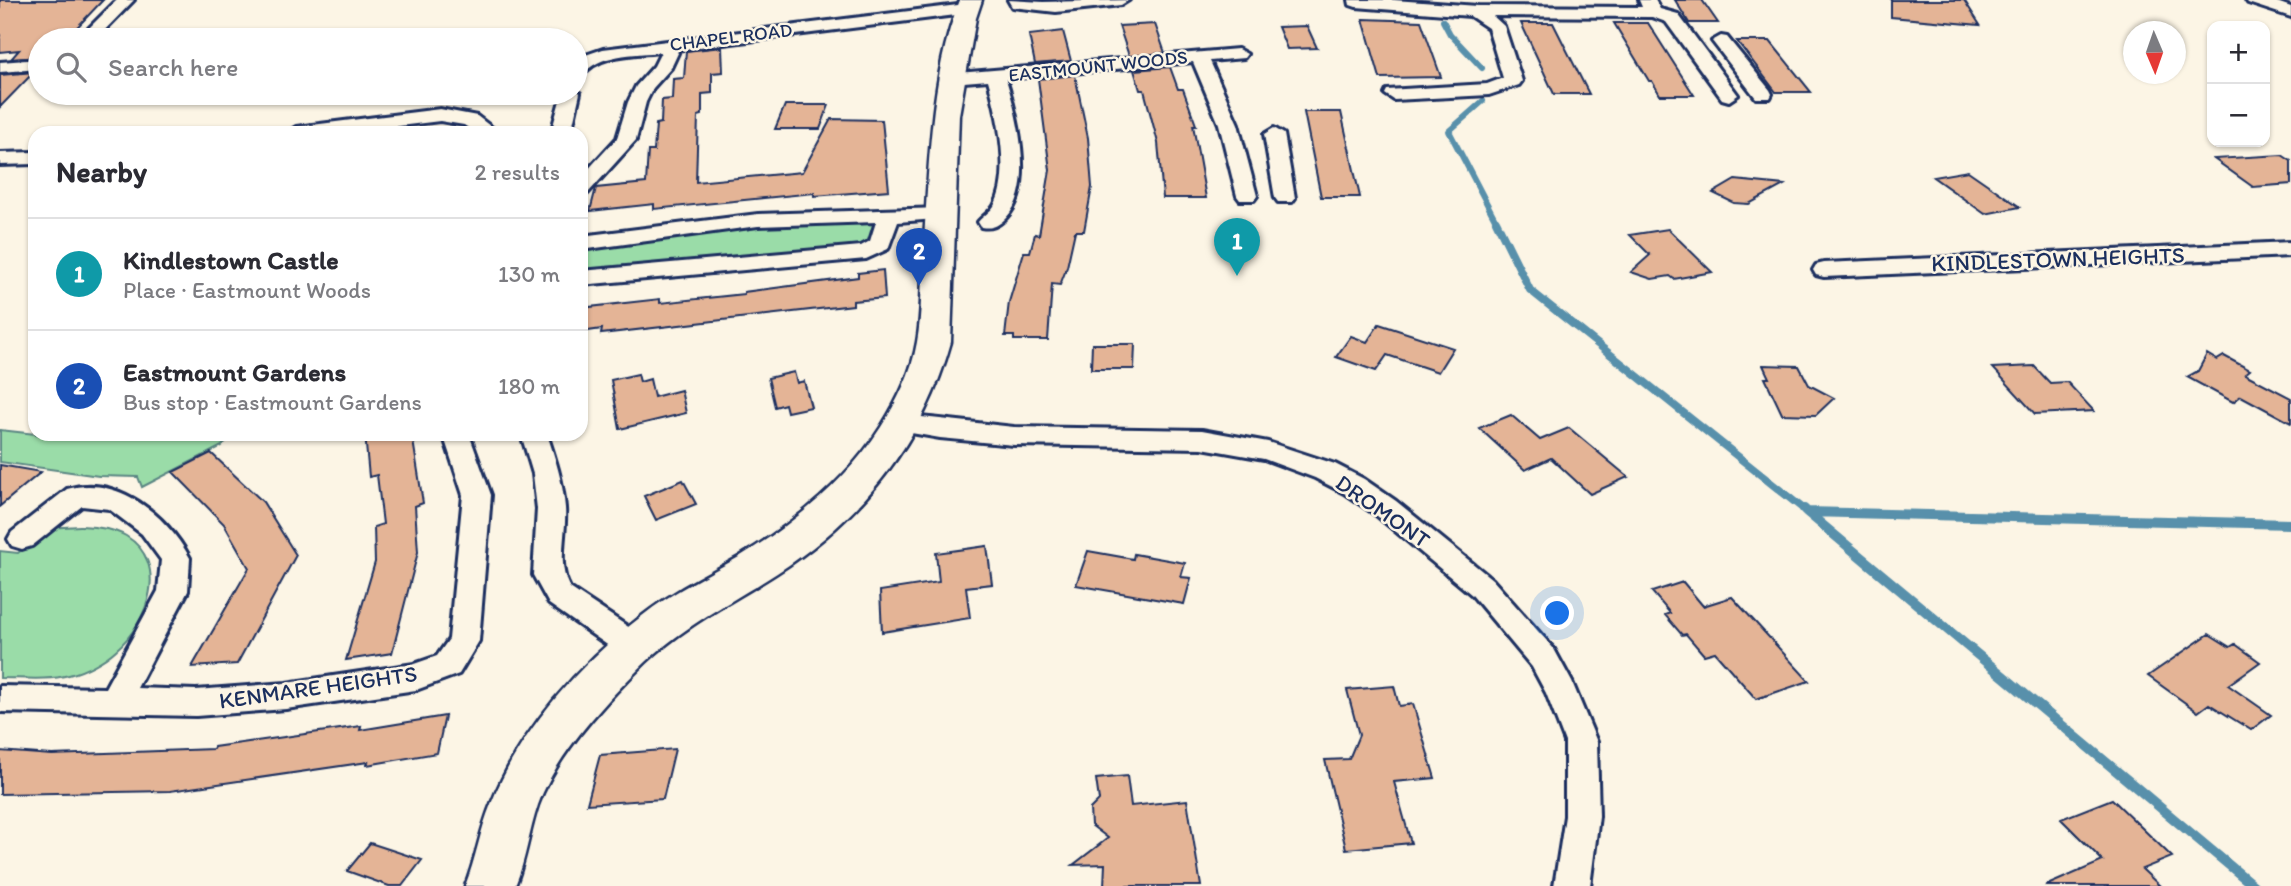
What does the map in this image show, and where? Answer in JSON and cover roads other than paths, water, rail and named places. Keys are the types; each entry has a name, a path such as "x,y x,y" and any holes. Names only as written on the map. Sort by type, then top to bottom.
{"street":[{"path":"97,28 126,0"},
{"path":"1016,0 1018,4 1025,6 1047,6 1121,0"},
{"path":"2254,0 2291,12"},
{"path":"1356,2 1650,6 1672,18 1729,96"},
{"path":"489,886 520,791 575,708 634,647 672,616 775,554 818,521 873,466 902,424 928,368 934,342 946,115 969,4"},
{"name":"CHAPEL ROAD","path":"588,59 604,54 969,4"},
{"path":"1394,94 1489,89 1513,82 1496,26 1469,5"},
{"path":"1721,41 1763,94"},
{"path":"588,181 626,140 637,102 645,86 669,54"},
{"name":"EASTMOUNT WOODS","path":"952,78 996,76 1087,64 1238,54"},
{"name":"EASTMOUNT WOODS","path":"1199,56 1218,92 1238,152 1247,195"},
{"path":"1706,63 1738,63"},
{"path":"0,68 28,65"},
{"path":"625,76 655,76"},
{"name":"EASTMOUNT WOODS","path":"989,222 1005,204 1010,173 1009,122 996,76"},
{"path":"563,126 568,105"},
{"path":"352,126 440,115 470,120 479,126"},
{"path":"1238,152 1275,142 1285,198"},
{"path":"0,159 28,158"},
{"path":"588,242 758,220 941,214"},
{"path":"588,277 866,252 880,244 889,215"},
{"name":"KINDLESTOWN HEIGHTS","path":"1824,270 2291,249"},
{"name":"DROMONT","path":"902,424 1002,436 1202,439 1229,443 1268,451 1325,471 1386,508 1482,587 1543,658 1561,691 1581,742 1582,816 1572,886"},
{"name":"KENMARE HEIGHTS","path":"0,699 115,699 196,703 286,696 416,677 448,665 464,641 477,495 458,441"},
{"path":"536,441 546,474 551,509 548,575 559,596 634,647"},
{"path":"22,539 77,496 116,500 152,527 176,558 173,591 115,699"}],"waterway":[{"path":"1443,21 1450,34 1482,68"},
{"path":"1483,101 1449,131 1497,222"},
{"path":"1497,222 1530,290 1806,511"},
{"path":"1807,512 2291,524"},
{"path":"1807,512 2254,886"}],"place":[{"name":"Kindlestown Castle","path":"1237,276"},
{"name":"Eastmount Gardens","path":"919,286"}]}
